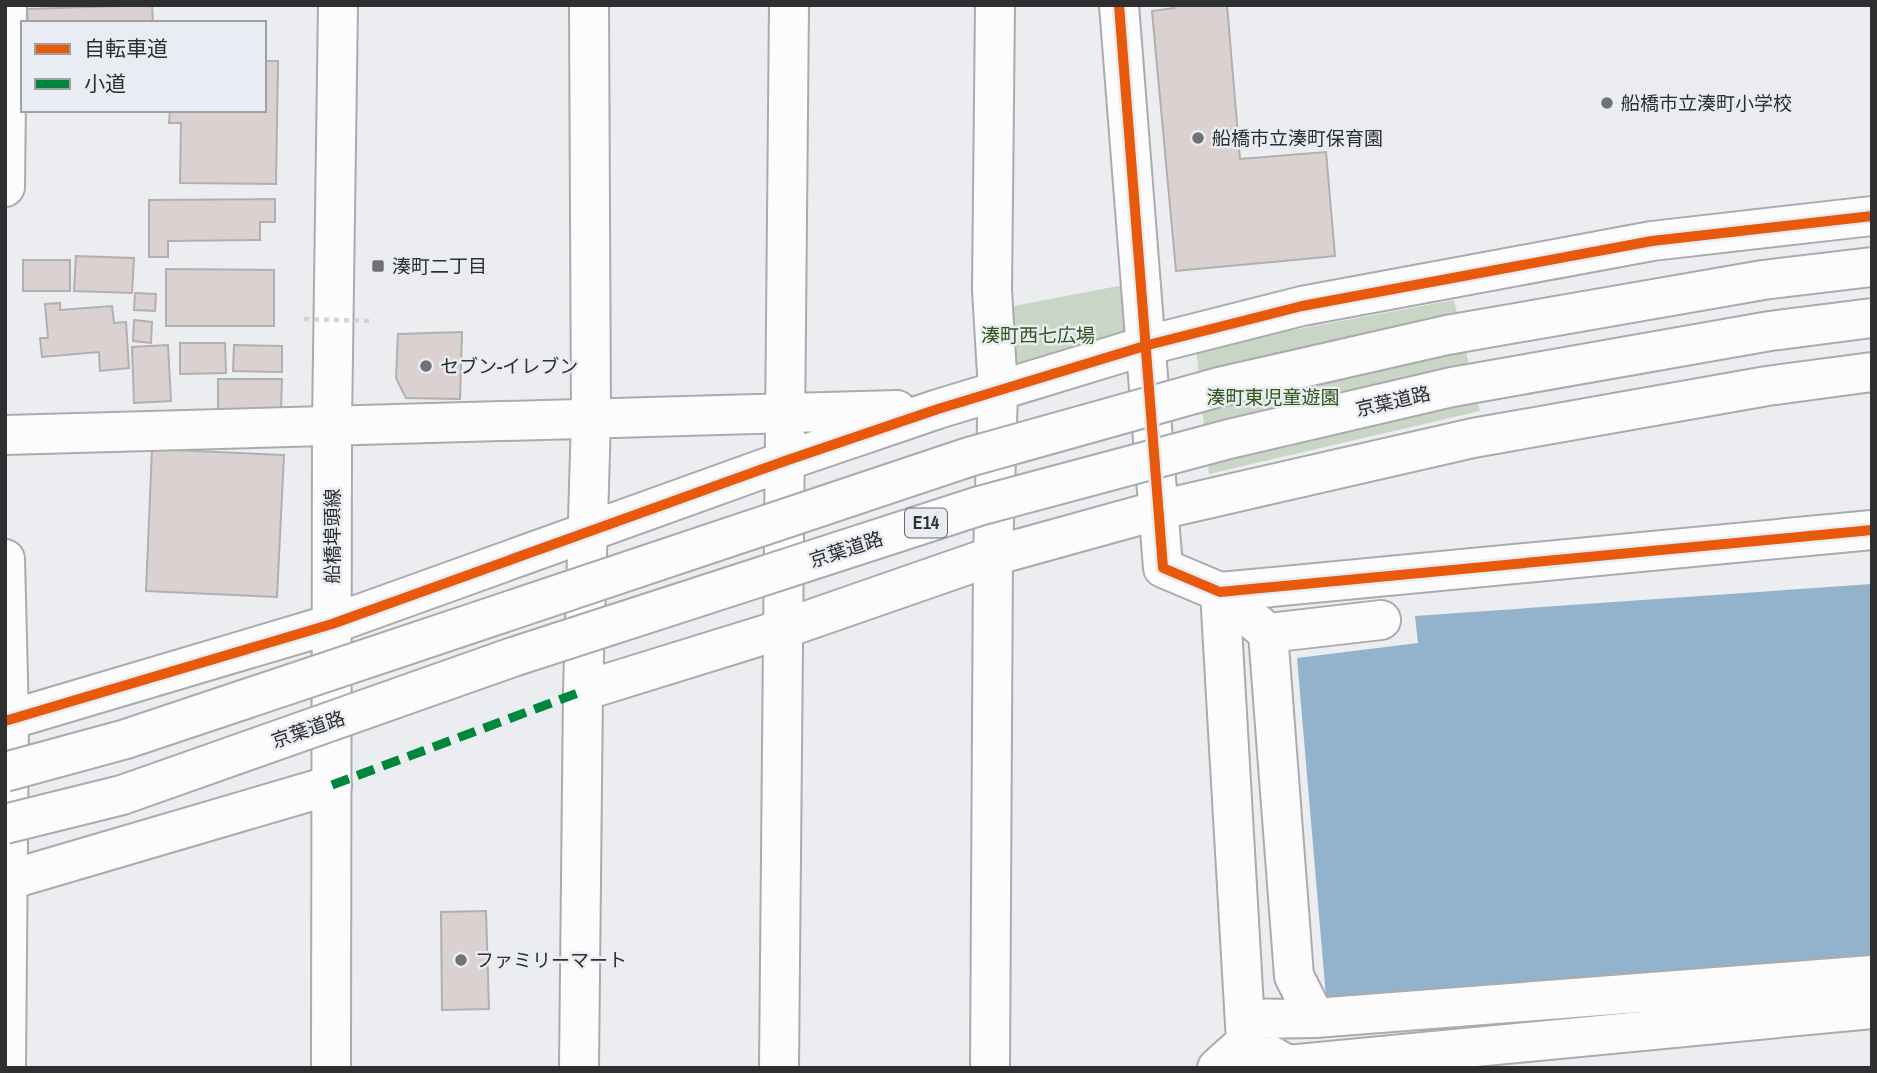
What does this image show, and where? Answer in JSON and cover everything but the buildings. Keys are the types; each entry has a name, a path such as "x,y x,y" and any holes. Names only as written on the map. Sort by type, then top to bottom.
{"main road":[{"path":"5,187 7,5"},
{"name":"船橋埠頭線","path":"331,1068 332,424 338,5"},
{"path":"579,1068 583,691 590,531 589,5"},
{"path":"779,1068 789,5"},
{"path":"990,1068 993,556 998,391 992,290 995,5"},
{"path":"1119,5 1148,345 1163,569 1220,592 1268,633 1294,975 1315,1018"},
{"path":"7,721 332,624 785,461 938,409 1148,345 1302,306 1652,241 1872,216"},
{"name":"E14","path":"5,772 126,739 969,457 1219,387 1447,335 1763,280 1872,267"},
{"name":"京葉道路","path":"5,824 122,795 513,657 1005,499 1228,439 1452,387 1770,331 1872,318"},
{"path":"583,691 783,629 993,556 1158,510 1473,438 1768,386 1872,372"},
{"path":"5,435 938,409"},
{"path":"1220,592 1872,530"},
{"path":"5,559 6,1068"},
{"path":"1217,1068 1245,1030 1220,592"},
{"path":"1268,633 1381,620"},
{"path":"6,881 332,785"},
{"path":"1245,1030 1315,1018 1872,975"},
{"path":"1245,1030 1288,1066 1872,1009"}],"path":[{"path":"304,319 372,321"}],"green space":[{"name":"湊町西七広場","path":"1134,283 1140,338 1007,380 1003,308"},
{"name":"湊町東児童遊園","path":"1454,300 1480,411 1209,474 1196,348"}],"water":[{"path":"1872,584 1872,955 1326,997 1297,658 1418,643 1415,616"}],"marked path":[{"path":"332,785 583,691"}],"cycle path":[{"path":"1119,5 1163,568 1220,592 1872,530"},
{"path":"5,721 332,624 785,461 938,409 1148,345 1302,306 1652,241 1872,216"}],"place":[{"name":"船橋市立湊町小学校","path":"1607,103"},
{"name":"船橋市立湊町保育園","path":"1198,138"},
{"name":"湊町二丁目","path":"378,266"},
{"name":"セブン-イレブン","path":"426,366"},
{"name":"ファミリーマート","path":"461,960"}]}
